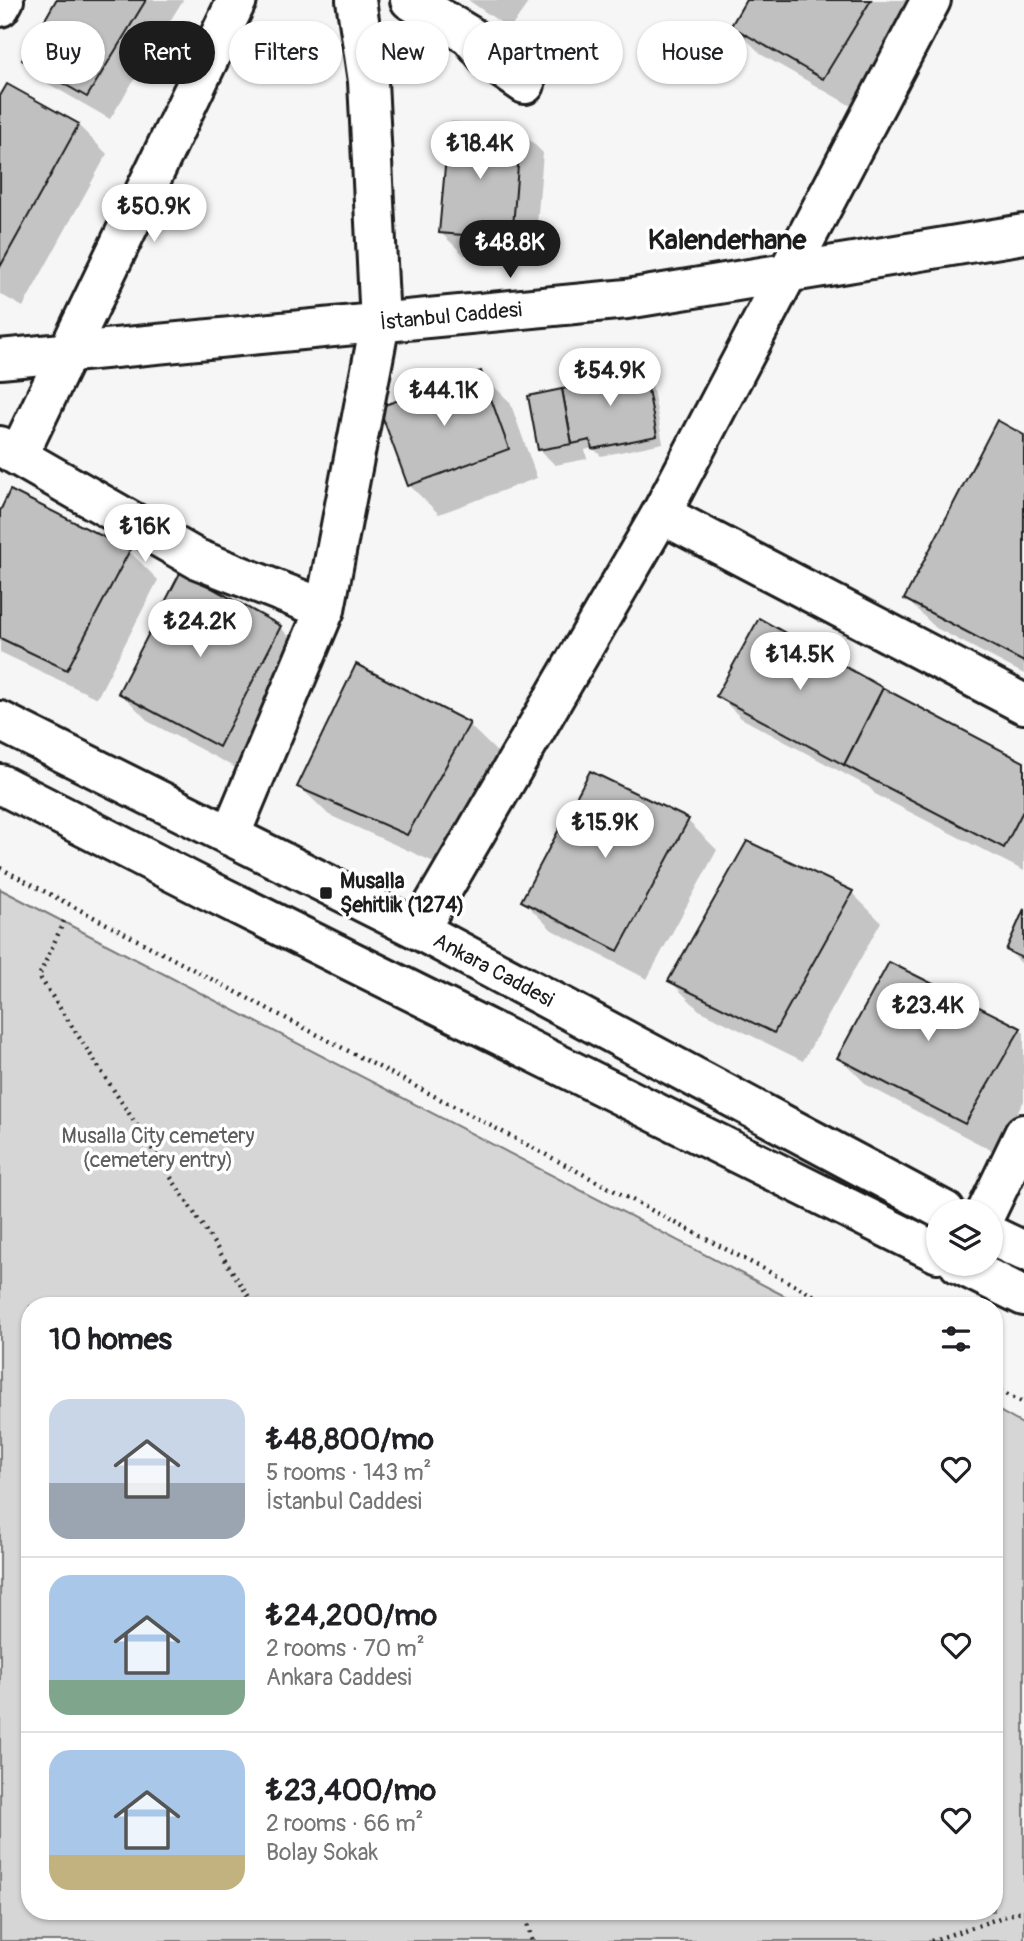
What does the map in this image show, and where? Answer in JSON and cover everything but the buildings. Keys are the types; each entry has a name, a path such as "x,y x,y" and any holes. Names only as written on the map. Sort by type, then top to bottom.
{"street":[{"path":"0,7 4,0"},
{"path":"237,0 70,352 9,451 197,559 325,609"},
{"path":"230,836 325,609 380,323 368,80 356,0"},
{"path":"410,0 463,32"},
{"path":"419,930 662,514 932,0"},
{"name":"İstanbul Caddesi","path":"0,359 627,299 1024,234"},
{"path":"662,514 1024,704"},
{"name":"Ankara Caddesi","path":"0,721 419,930 926,1201"},
{"path":"0,784 218,896 926,1247"},
{"path":"993,1199 1024,1134"},
{"path":"1003,1241 1024,1251"},
{"path":"983,1276 1024,1296"}],"path":[{"path":"0,868 817,1297"},
{"path":"64,921 39,976 249,1297"},
{"path":"1003,1392 1024,1403"},
{"path":"1003,1917 1024,1910"},
{"path":"526,1920 532,1941"},
{"path":"931,1941 994,1920"}],"green space":[{"name":"Musalla City cemetery (cemetery entry)","path":"0,889 787,1297 21,1297 21,1920 1003,1920 1003,1413 1024,1425 1024,1941 0,1941"}],"place":[{"name":"Musalla Şehitlik (1274)","path":"326,893"}],"district":[{"name":"Kalenderhane","path":"727,240"}]}
